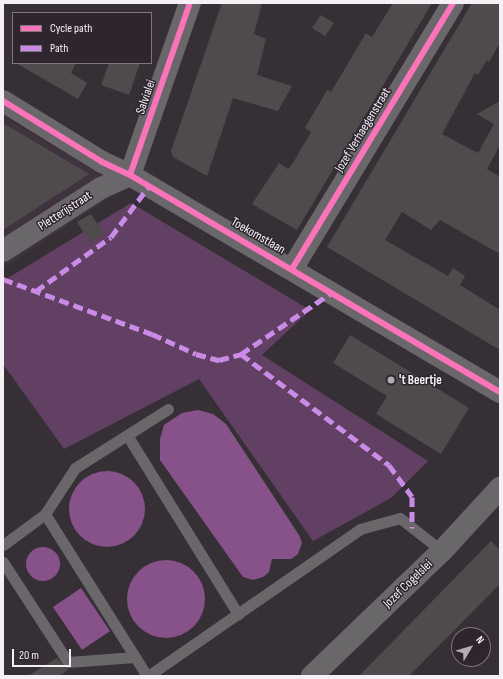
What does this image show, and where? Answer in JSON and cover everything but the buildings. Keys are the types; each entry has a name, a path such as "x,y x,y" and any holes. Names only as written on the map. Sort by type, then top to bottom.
{"street":[{"name":"Salvialei","path":"130,175 190,3"},
{"name":"Jozef Verhaegenstraat","path":"292,269 453,3"},
{"name":"Toekomstlaan","path":"3,101 102,162 130,175 500,392"},
{"name":"Pletterijstraat","path":"3,251 101,188 130,175"},
{"name":"Jozef Cogelslei","path":"312,676 442,551 500,488"}],"lane":[{"path":"3,545 45,514 75,468 168,409"},
{"path":"127,435 238,614"},
{"path":"45,514 148,676 360,529 400,518 442,551"},
{"path":"3,562 68,662 135,657"}],"shaded area":[{"path":"3,116 124,188 3,268"},
{"path":"131,203 310,310 262,355 428,461 391,498 313,541 199,379 64,449 3,364 3,281"},
{"path":"198,410 213,414 226,424 299,535 302,543 298,554 291,559 272,559 269,572 263,577 253,580 243,577 160,460 160,439 164,425 182,413"},
{"path":"107,471 121,474 134,482 142,495 145,509 142,523 134,536 121,544 107,547 93,544 80,536 72,523 69,509 72,495 80,482 93,474"},
{"path":"43,547 55,552 60,564 55,576 43,581 31,576 26,564 31,552"},
{"path":"166,560 181,563 193,572 202,584 205,599 202,614 193,626 181,635 166,638 151,635 139,626 130,614 127,599 130,584 139,572 151,563"},
{"path":"81,588 110,631 82,650 53,607"}],"marked path":[{"path":"36,291 111,237 149,186"},
{"path":"3,279 152,334 196,354 219,360 241,354 331,293"},
{"path":"241,354 389,465 412,497 412,528"}],"cycle path":[{"path":"130,175 190,3"},
{"path":"292,269 453,3"},
{"path":"3,101 102,162 130,175 500,392"}],"place":[{"name":"'t Beertje","path":"391,380"}]}
